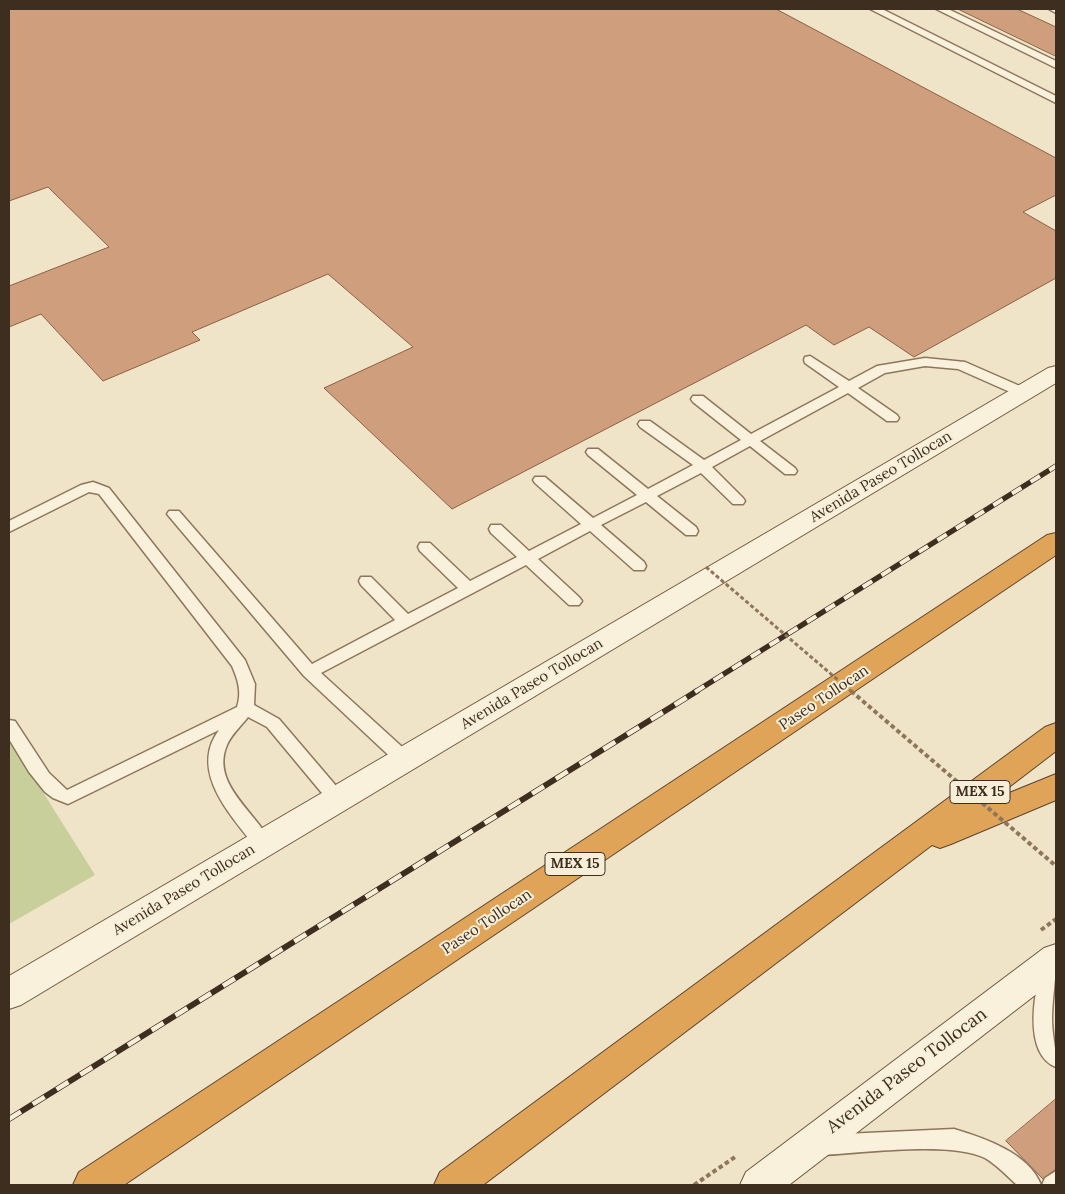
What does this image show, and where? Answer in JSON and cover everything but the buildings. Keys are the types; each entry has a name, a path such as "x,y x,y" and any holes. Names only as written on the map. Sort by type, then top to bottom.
{"highway":[{"name":"Paseo Tollocan","path":"92,1185 1056,542"},
{"name":"MEX 15","path":"453,1185 1056,736"},
{"path":"904,849 1056,787"}],"main road":[{"name":"Avenida Paseo Tollocan","path":"9,994 1056,373"},
{"name":"Avenida Paseo Tollocan","path":"759,1185 808,1145 1055,960"}],"lane":[{"path":"874,9 1056,100"},
{"path":"940,9 1056,65"},
{"path":"810,360 892,418"},
{"path":"310,672 647,496 882,369 925,362 960,365 1024,392"},
{"path":"698,399 752,439 790,471"},
{"path":"644,424 703,466 738,501"},
{"path":"593,452 691,531"},
{"path":"540,480 593,524 639,566"},
{"path":"9,527 86,488 93,487 104,491 239,664 249,691 247,709 223,735 216,752 216,769 222,786 263,844"},
{"path":"174,514 310,672 405,760"},
{"path":"496,529 574,601"},
{"path":"425,548 469,589"},
{"path":"366,581 406,622"},
{"path":"9,726 48,785 59,796 68,798 247,709"},
{"path":"247,709 273,723 337,799"},
{"path":"1055,960 1043,1006 1042,1023 1045,1038 1056,1058"},
{"path":"808,1145 954,1139 990,1150 1010,1164 1031,1185"},
{"path":"1052,1185 1056,1181"}],"path":[{"path":"706,567 1056,866"}],"green space":[{"path":"9,738 95,875 9,924"}],"railway":[{"path":"695,692 1056,466"},
{"path":"9,1119 697,691"}]}
